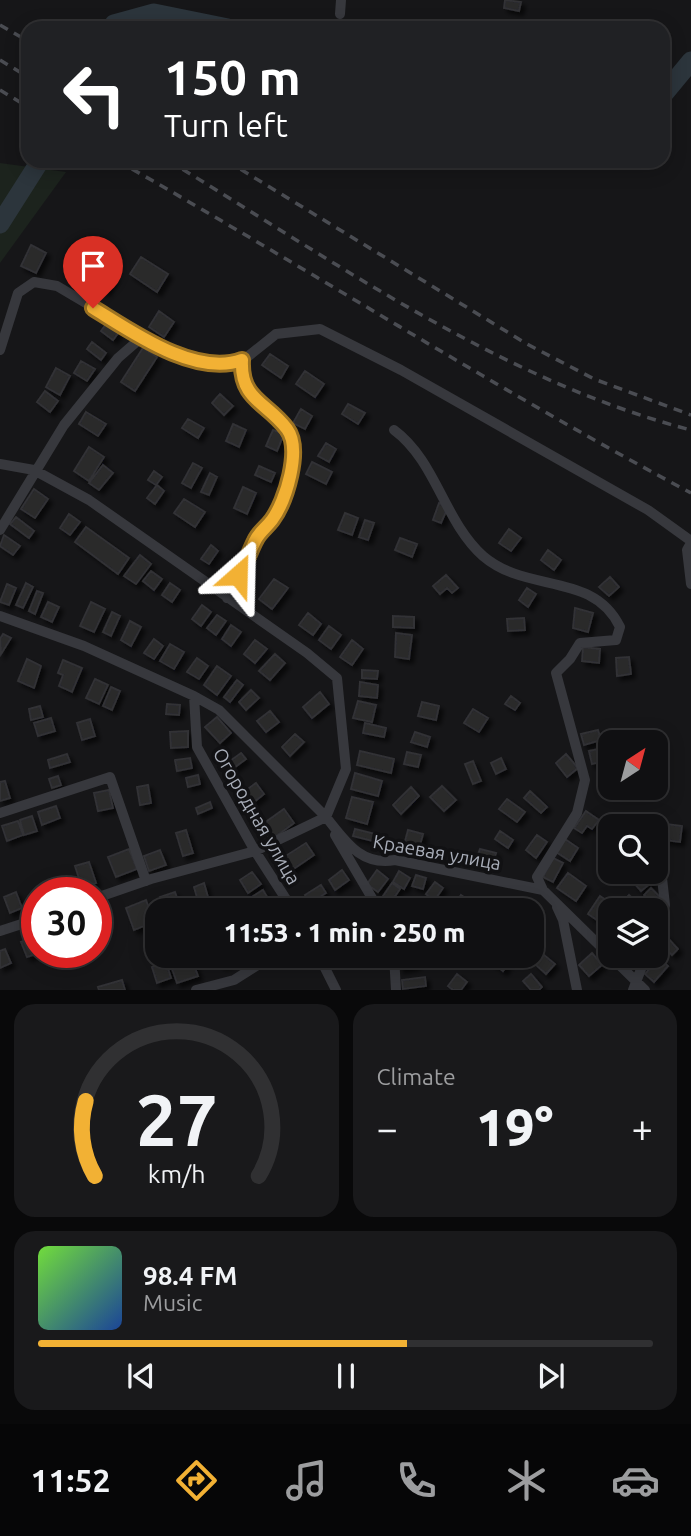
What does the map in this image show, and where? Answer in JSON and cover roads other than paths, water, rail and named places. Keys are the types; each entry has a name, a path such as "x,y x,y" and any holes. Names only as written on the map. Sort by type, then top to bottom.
{"street":[{"path":"340,14 341,0"},
{"path":"0,350 18,293 34,282 57,286 141,338 208,365 226,366 242,360 276,334 320,329 401,370 648,510 691,542 687,550 691,584"},
{"path":"0,530 31,482 34,470 95,384 141,338"},
{"path":"227,598 248,560 253,543 277,510 294,458 295,444 288,430 245,386 242,360"},
{"path":"394,430 411,442 465,534 484,556 528,579 587,591 605,604 620,627 616,640 580,643 570,659 556,673 585,780 577,813 537,877 543,890 634,985 645,990"},
{"path":"0,464 34,470 89,500 337,678 345,769 326,817 255,851 112,893"},
{"path":"0,616 84,646 219,710 326,817 344,854 372,898"},
{"name":"Огородная улица","path":"194,696 197,747 255,851 285,898"},
{"path":"0,813 110,777 146,881"},
{"name":"Краевая улица","path":"326,817 352,850 380,863 395,860 543,890"},
{"path":"554,901 563,920 578,990"},
{"path":"0,931 21,924"},
{"path":"196,990 236,985 257,968"},
{"path":"325,968 336,990"},
{"path":"395,968 396,990"},
{"path":"634,985 641,968"}],"waterway":[{"path":"125,21 154,13 193,21"},
{"path":"670,86 691,61"},
{"path":"0,224 36,168"}],"railway":[{"path":"0,25 21,37"},
{"path":"0,60 21,73"},
{"path":"0,90 21,103"},
{"path":"130,168 546,413 691,493"},
{"path":"180,168 357,277 486,350 621,408 691,430"},
{"path":"238,168 527,344 594,379 691,415"}]}
